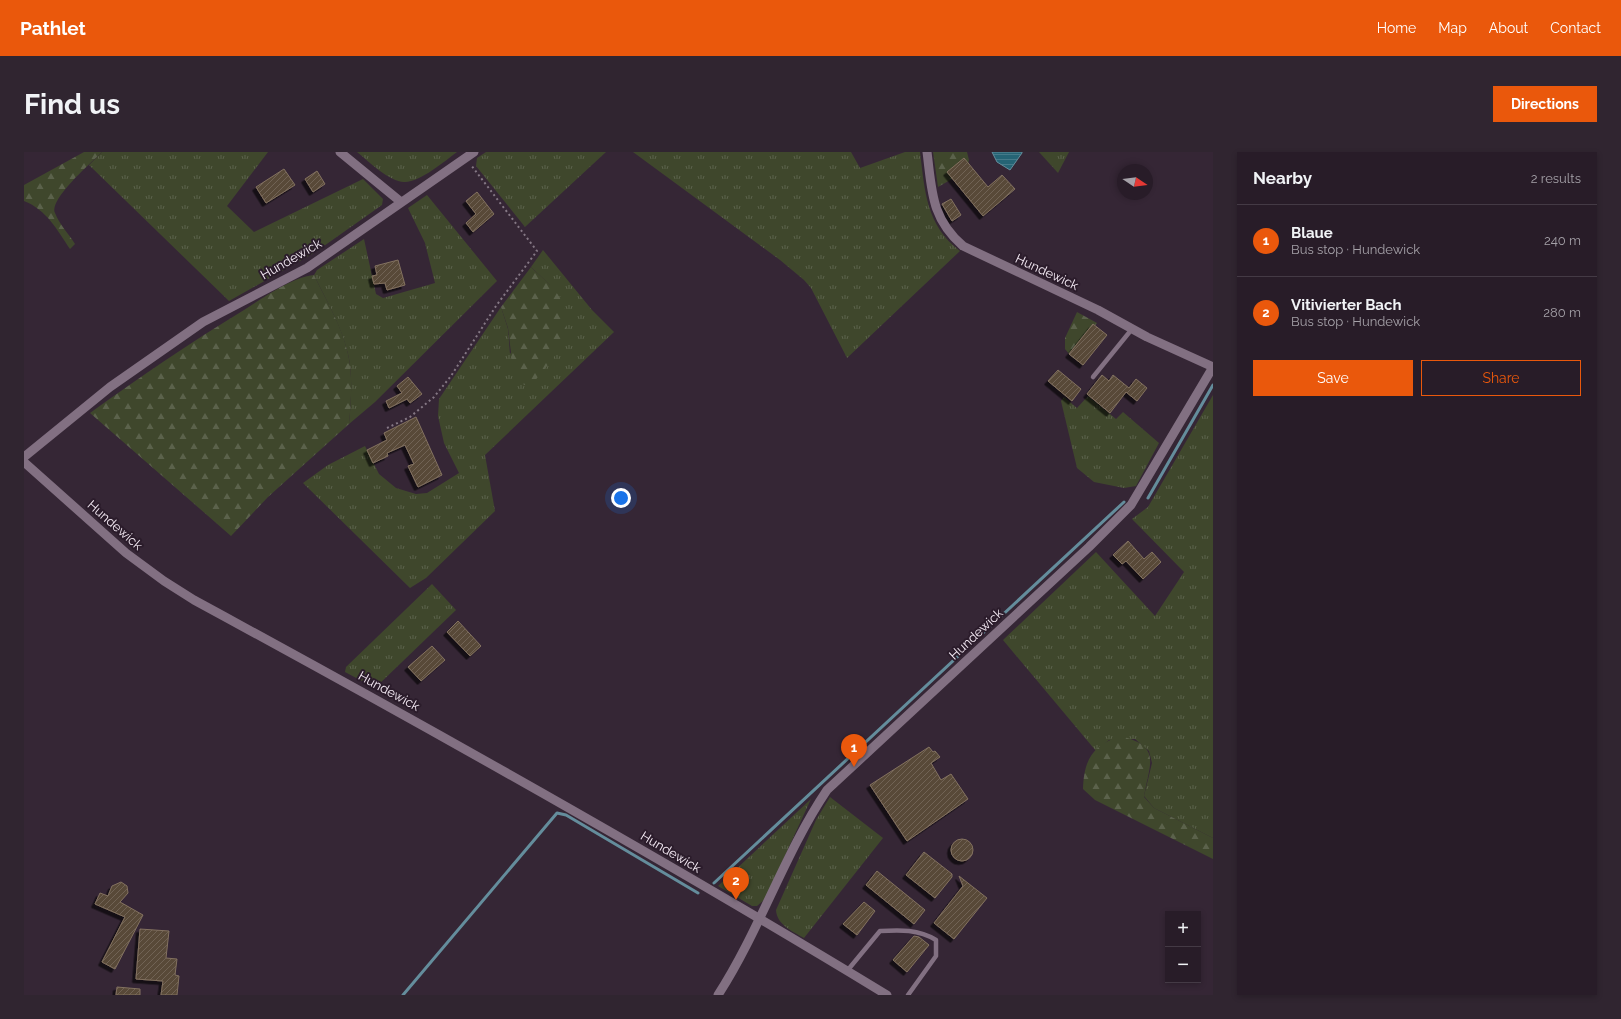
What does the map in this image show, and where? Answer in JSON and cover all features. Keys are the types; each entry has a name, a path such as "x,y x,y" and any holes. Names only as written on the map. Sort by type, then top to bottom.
{"street":[{"path":"340,152 400,202"},
{"name":"Hundewick","path":"24,457 110,388 203,322 307,268 474,152"},
{"name":"Hundewick","path":"718,995 759,919 803,831 827,790 1095,541 1130,505 1213,367 1132,329 1098,310 963,246 949,234 940,219 934,202 927,152"},
{"name":"Hundewick","path":"24,462 126,553 164,581 194,600 437,733 626,840 887,995"}],"lane":[{"path":"1093,377 1132,329"},
{"path":"847,971 880,931 900,930 925,933 936,940 936,956 908,995"}],"path":[{"path":"386,428 410,417 434,397 450,376 496,306 537,251 466,158"}],"green space":[{"path":"84,152 102,152 64,190 55,207 57,217 75,244 70,249 51,221 39,210 24,201 24,185"},
{"path":"102,152 268,152 227,206 254,232 363,179 383,199 382,205 314,253 229,301 89,165"},
{"path":"357,152 457,152 439,166 417,179 404,182 392,179"},
{"path":"486,152 606,152 525,227 476,166 477,158"},
{"path":"633,152 851,152 860,168 905,152 920,152 929,207 940,230 960,251 847,358 811,288 804,280 780,260"},
{"path":"933,152 967,152 969,160 966,171 938,187"},
{"path":"1039,152 1069,152 1058,173"},
{"path":"427,195 497,281 375,402 349,424 351,398 350,362 338,324 314,275 317,270 364,239 376,294 383,298 435,283 425,243 408,208"},
{"path":"543,250 592,310 614,332 485,455 495,511 426,578 410,588 303,483 328,465 365,446 379,474 396,488 416,494 427,493 459,473 444,443 438,416 439,399 501,307 508,329 510,354 550,285 531,267"},
{"path":"531,267 559,296 565,309 567,321 565,333 555,355 531,385 524,385 513,370 508,328 501,307"},
{"path":"314,275 338,323 350,362 351,398 349,424 268,497 231,536 90,413 185,347 269,294 296,280"},
{"path":"1077,312 1097,323 1070,355 1065,349 1065,338"},
{"path":"1213,395 1213,838 1154,808 1144,796 1152,763 1149,751 1135,739 1109,740 1096,751 1003,640 1096,552 1155,616 1184,572 1132,519 1148,507"},
{"path":"1088,396 1116,419 1123,412 1159,443 1136,486 1124,488 1094,482 1077,468 1061,401 1064,397 1077,408"},
{"path":"432,584 456,610 375,688 345,672 346,667"},
{"path":"1120,736 1134,740 1143,745 1148,751 1150,766 1144,797 1154,808 1213,838 1213,859 1095,800 1083,789 1085,770 1091,755 1103,744"},
{"path":"830,797 883,838 804,938 782,924 776,910 816,820"},
{"path":"811,799 765,899 757,906 752,906 718,886"}],"water":[{"path":"992,152 1022,153 1010,170 997,162"}],"building":[{"path":"964,158 988,187 1002,175 1015,189 983,216 947,172"},
{"path":"284,169 295,185 266,203 256,187"},
{"path":"317,171 325,184 313,192 305,179"},
{"path":"477,192 494,214 473,232 466,223 476,214 466,201"},
{"path":"951,199 961,215 952,221 942,204"},
{"path":"398,260 405,285 387,290 385,283 374,284 372,276 377,275 375,266"},
{"path":"1093,324 1107,335 1083,365 1069,354"},
{"path":"1058,370 1081,389 1072,401 1048,381"},
{"path":"1102,375 1109,381 1113,375 1129,388 1136,379 1147,388 1137,401 1126,392 1110,413 1087,394"},
{"path":"408,377 422,394 410,403 407,399 389,408 386,401 402,393 397,386"},
{"path":"416,417 442,475 418,487 408,466 414,464 405,445 387,453 388,456 373,463 367,450 387,440 384,433"},
{"path":"1128,541 1144,559 1152,552 1161,562 1143,579 1126,561 1122,564 1113,555"},
{"path":"458,621 481,646 470,656 447,632"},
{"path":"432,646 445,660 421,681 408,667"},
{"path":"929,747 940,757 931,763 941,780 951,774 968,799 907,841 870,785"},
{"path":"958,839 966,839 973,846 973,854 966,861 958,861 951,854 951,846"},
{"path":"924,852 952,874 952,877 935,898 906,875"},
{"path":"877,871 925,910 914,924 866,885"},
{"path":"959,876 987,898 954,939 934,923 963,886"},
{"path":"121,882 127,886 128,893 120,902 143,915 115,969 102,962 125,917 95,904 100,893 108,896 112,886"},
{"path":"864,902 875,911 857,935 843,924"},
{"path":"140,929 169,931 166,958 177,959 175,975 179,976 177,995 161,995 163,981 136,979"},
{"path":"914,936 919,937 929,945 907,972 893,960"},
{"path":"117,987 140,989 140,995 116,995"}],"waterway":[{"path":"1148,498 1213,385"},
{"path":"714,883 1124,502"},
{"path":"403,995 557,813 566,815 698,893"}],"place":[{"name":"Blaue","path":"854,767"},
{"name":"Vitivierter Bach","path":"736,900"}]}
